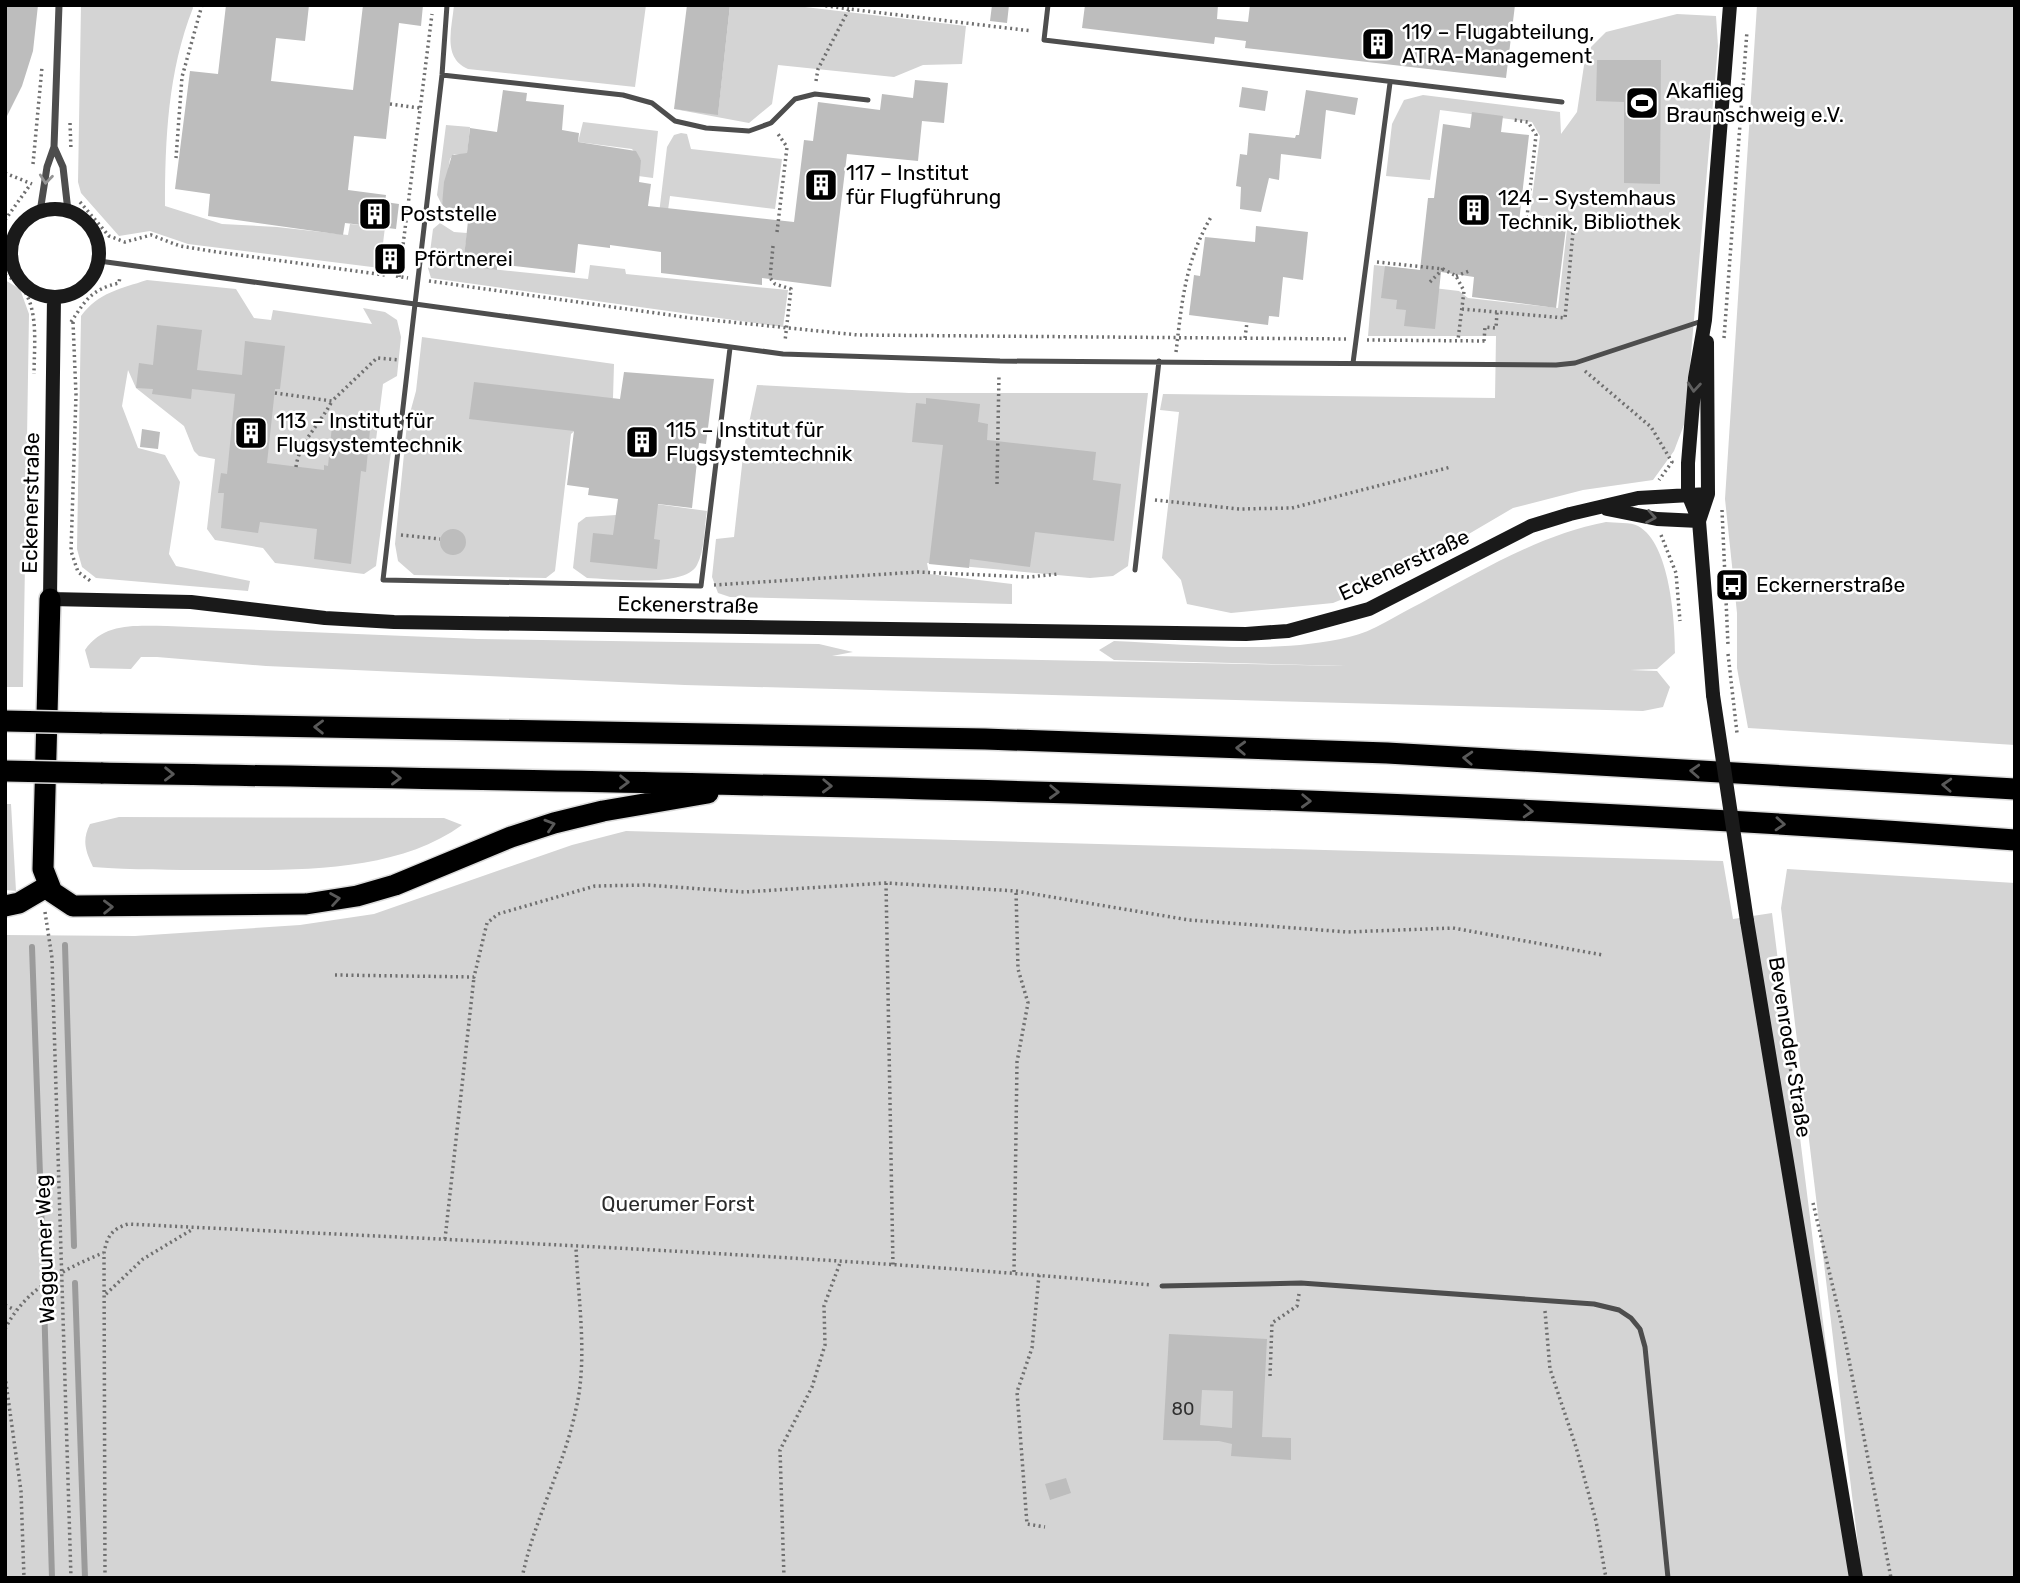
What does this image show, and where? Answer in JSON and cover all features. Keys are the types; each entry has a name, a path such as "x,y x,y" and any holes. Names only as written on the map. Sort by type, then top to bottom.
{"highway":[{"path":"50,599 43,869 48,886 58,898 81,908 272,905 331,900 395,885 511,837 554,823 603,811 758,784"},
{"path":"5,721 985,739 1387,754 2015,789"},
{"path":"5,771 758,784 1387,804 1694,819 2015,839"},
{"path":"5,906 19,903 48,886"}],"main road":[{"path":"1699,521 1688,494 1695,378 1705,320 1730,5"},
{"path":"68,211 93,230 99,261 92,277 80,290 54,297 30,289 8,271 11,234 26,219 40,212 68,211"},
{"name":"Eckenerstraße","path":"54,297 50,599 191,602 324,618 394,622 1246,634 1288,631 1326,623 1369,609 1531,526 1570,514 1638,498 1688,494 1715,496"},
{"path":"1699,521 1715,496 1705,320"},
{"name":"Eckenerstraße","path":"1603,508 1657,519 1699,521"},
{"name":"Bevenroder Straße","path":"1699,521 1713,695 1747,921 1856,1578"}],"street":[{"path":"40,212 47,167 54,147 60,5"},
{"path":"54,147 63,167 68,211"}],"lane":[{"path":"447,5 442,75 383,580 702,586 730,348"},
{"path":"1048,5 1044,40 1563,102"},
{"path":"442,75 624,95 652,103 675,121 706,128 749,131 771,124 795,99 815,94 868,100"},
{"path":"1353,363 1390,83"},
{"path":"99,261 783,354 1000,361 1353,363 1487,367 1575,363 1705,320"},
{"path":"1135,570 1159,361"},
{"path":"1163,1286 1301,1283 1544,1298 1619,1310 1631,1318 1640,1329 1645,1347 1668,1578"}],"path":[{"path":"176,158 182,77 202,5"},
{"path":"433,5 398,277 786,329 902,337 1486,341 1485,327 1496,328 1497,312"},
{"path":"820,5 1045,32"},
{"path":"815,94 818,69 849,9"},
{"path":"1724,340 1748,19"},
{"path":"5,220 31,184 43,61"},
{"path":"390,104 420,108"},
{"path":"1462,309 1565,318 1573,232 1569,222 1527,217 1536,135 1528,122 1514,120"},
{"path":"70,121 72,161"},
{"path":"771,124 787,146 777,232"},
{"path":"5,173 31,184"},
{"path":"78,199 108,236 125,242 151,235 180,246 385,275"},
{"path":"1176,361 1188,267 1195,245 1211,217"},
{"path":"98,585 78,572 71,551 76,395 73,322 77,308 90,295 101,288 119,283 125,242"},
{"path":"773,246 770,278 775,284 791,289 783,354"},
{"path":"1366,261 1443,269 1456,276 1464,291 1458,340"},
{"path":"1430,282 1443,269"},
{"path":"8,271 29,295 34,322 73,322"},
{"path":"1456,276 1469,271"},
{"path":"1245,338 1247,322"},
{"path":"296,467 298,451 323,419 332,401 377,358 408,362"},
{"path":"998,484 1000,361"},
{"path":"1575,363 1651,427 1672,462 1657,483"},
{"path":"275,393 332,401"},
{"path":"1142,499 1239,509 1292,508 1451,467"},
{"path":"1715,496 1728,654"},
{"path":"1660,533 1676,573 1680,621"},
{"path":"389,534 440,539"},
{"path":"702,586 918,572 1029,577 1058,574"},
{"path":"886,883 892,1266"},
{"path":"445,1239 474,977 487,923 498,914 595,886 647,885 744,892 886,883 1016,891 1189,920 1347,932 1453,928 1602,955"},
{"path":"1014,1272 1017,1062 1028,1003 1018,970 1016,891"},
{"name":"Waggumer Weg","path":"48,919 53,984 71,1578"},
{"path":"335,975 474,977"},
{"path":"1775,981 1802,1144"},
{"path":"1810,1193 1844,1334 1891,1578"},
{"path":"105,1578 104,1253 107,1238 116,1228 128,1224 445,1239 1014,1272 1163,1286"},
{"path":"106,1294 143,1259 178,1235 195,1228"},
{"path":"522,1578 528,1549 565,1449 577,1406 580,1327 576,1247"},
{"path":"5,1329 15,1310 61,1270 104,1253"},
{"path":"784,1578 780,1450 812,1387 825,1345 824,1306 840,1263"},
{"path":"1039,1275 1032,1348 1017,1392 1027,1524 1045,1527"},
{"path":"1270,1376 1272,1323 1297,1306 1301,1283"},
{"path":"1544,1298 1550,1369 1583,1471 1606,1578"},
{"path":"5,1305 15,1310"},
{"path":"5,1376 21,1491 24,1578"}],"green space":[{"path":"81,5 192,5 173,81 166,156 165,206 222,224 348,235 350,224 385,227 380,268 188,244 150,231 119,236 81,193 78,182"},
{"path":"454,5 646,5 635,87 468,69 455,58 450,42"},
{"path":"730,5 788,5 966,26 962,64 923,65 894,77 778,65 772,104 749,123 674,109 718,114"},
{"path":"1757,5 2015,5 2015,745 1748,728 1737,668 1737,613 1725,499"},
{"path":"1677,14 1716,16 1718,46 1685,422 1674,451 1653,480 1583,490 1513,508 1392,579 1333,603 1231,613 1187,604 1181,580 1162,558 1179,412 1160,410 1163,394 1495,398 1496,336 1368,336 1374,265 1427,271 1425,287 1459,291 1468,298 1558,308 1567,229 1563,219 1530,214 1540,136 1532,122 1440,110 1430,180 1386,176 1392,124 1404,100 1423,95 1560,112 1561,134 1577,112 1586,52 1606,32"},
{"path":"583,122 658,131 653,178 631,175 641,160 632,149 578,142"},
{"path":"446,125 470,127 467,155 454,154 450,159 442,205 437,195"},
{"path":"687,134 691,149 782,159 775,209 670,196 666,224 658,222 667,147 674,135"},
{"path":"440,223 454,232 467,233 463,266 588,279 590,265 625,269 626,274 788,290 783,327 431,278 428,268 433,229"},
{"path":"5,280 20,289 29,314 23,687 5,687"},
{"path":"147,280 236,289 254,318 271,320 273,310 372,324 363,308 385,312 397,320 401,337 397,376 383,384 376,440 392,444 376,566 364,574 275,563 263,548 215,540 207,529 215,459 199,456 194,451 184,426 136,388 128,370 122,406 138,448 165,455 180,482 169,554 176,566 250,581 248,591 96,578 82,567 77,549 81,316 103,296"},
{"path":"422,337 614,364 613,398 571,434 555,571 546,578 414,575 398,561 395,544 407,424 416,391"},
{"path":"757,385 909,393 1148,393 1128,566 1113,576 1090,578 927,563 929,574 1012,584 1012,604 730,597 718,593 712,577 716,539 734,537 744,447"},
{"path":"634,501 707,511 702,552 697,565 679,577 647,580 587,578 573,568 578,523 586,517 616,515"},
{"path":"1606,522 1638,526 1649,535 1664,565 1672,603 1675,653 1657,669 1630,670 1657,671 1670,687 1663,707 1643,711 685,685 266,666 157,657 141,657 131,669 90,668 85,650 101,634 111,630 132,626 167,626 478,639 819,644 853,652 832,656 1346,666 1114,660 1099,650 1114,641 1262,647 1291,646 1358,635 1534,545 1558,535"},
{"path":"5,804 11,804 16,891 5,890"},
{"path":"119,817 444,818 462,825 435,841 406,853 342,866 243,870 93,867 86,845 90,824"},
{"name":"Querumer Forst","path":"626,831 1723,861 1733,919 1772,913 1855,1578 5,1578 5,935 135,936 300,925 374,914 572,845"},
{"path":"1787,869 2015,883 2015,1578 1862,1578 1781,908"}],"building":[{"path":"5,5 38,5 33,51 22,86 5,120"},
{"path":"226,5 309,5 305,41 276,38 271,81 353,90 363,5 423,5 421,26 399,23 386,139 354,136 348,190 386,195 385,202 399,204 396,229 345,223 343,235 208,216 210,194 175,189 190,71 218,74"},
{"path":"687,5 730,5 718,115 674,109"},
{"path":"992,5 1009,5 1007,23 990,21"},
{"name":"119 – Flugabteilung, ATRA-Management","path":"1085,5 1218,5 1217,19 1248,22 1250,5 1515,5 1506,78 1245,48 1246,41 1215,37 1214,44 1082,28"},
{"name":"Akaflieg Braunschweig e.V.","path":"1597,60 1661,60 1660,184 1624,183 1624,102 1596,101"},
{"path":"915,80 948,83 944,123 922,121 918,161 847,154 831,287 762,278 762,285 661,273 661,252 610,245 610,248 578,244 575,273 497,264 497,270 463,266 469,212 442,205 444,182 452,155 467,153 470,128 497,132 503,90 527,93 526,101 564,105 562,130 579,133 578,142 636,151 641,160 639,182 651,184 648,206 794,222 804,140 813,141 818,102 880,110 882,94 913,98"},
{"path":"1242,87 1268,91 1265,111 1239,107"},
{"path":"1306,90 1358,98 1355,115 1326,110 1321,159 1281,154 1279,180 1269,178 1261,212 1240,209 1241,187 1236,186 1240,154 1247,155 1249,133 1295,138 1299,135"},
{"name":"124 – Systemhaus Technik, Bibliothek","path":"1472,112 1503,116 1501,132 1529,135 1519,222 1566,228 1556,308 1472,297 1474,277 1441,272 1435,329 1404,326 1406,310 1396,309 1397,300 1381,298 1385,266 1420,270 1428,198 1434,198 1443,124 1470,128"},
{"path":"1256,226 1308,232 1303,280 1283,277 1279,317 1269,316 1268,325 1189,315 1194,275 1200,276 1205,237 1255,242"},
{"name":"Pförtnerei","path":"382,248 399,250 397,270 380,268"},
{"path":"157,325 202,330 197,370 242,375 245,341 285,346 280,389 275,389 267,463 324,470 324,465 328,466 332,426 370,430 366,472 361,471 351,564 314,559 317,529 260,522 258,533 221,528 224,493 218,493 221,473 227,474 235,394 192,389 191,399 152,394 153,389 136,388 139,363 153,365"},
{"path":"624,372 714,379 706,444 699,443 692,508 658,504 654,539 660,540 657,569 590,562 593,533 613,535 618,499 588,495 589,488 567,485 574,431 469,419 474,382 620,399"},
{"path":"926,398 980,404 978,422 988,424 987,440 1096,452 1093,480 1121,484 1114,541 1035,532 1030,567 970,559 969,568 929,564 943,445 912,442 916,403 926,404"},
{"path":"142,429 160,432 158,449 140,447"},
{"path":"453,529 462,533 466,542 462,551 453,555 444,551 440,542 444,533"},
{"path":"1169,1334 1267,1339 1262,1437 1291,1438 1291,1460 1231,1456 1232,1444 1219,1441 1163,1440","holes":["1202,1390 1233,1391 1232,1428 1200,1425"]},
{"path":"1066,1478 1071,1493 1050,1500 1045,1484"}],"waterway":[{"path":"65,945 74,1246"},
{"path":"32,947 43,1261"},
{"path":"75,1283 85,1578"},
{"path":"44,1300 52,1578"}],"place":[{"name":"119 – Flugabteilung, ATRA-Management","path":"1378,44"},
{"name":"Akaflieg Braunschweig e.V.","path":"1642,103"},
{"name":"117 – Institut für Flugführung","path":"821,185"},
{"name":"124 – Systemhaus Technik, Bibliothek","path":"1474,210"},
{"name":"Poststelle","path":"375,214"},
{"name":"Pförtnerei","path":"390,259"},
{"name":"113 – Institut für Flugsystemtechnik","path":"251,433"},
{"name":"115 – Institut für Flugsystemtechnik","path":"642,442"},
{"name":"Eckernerstraße","path":"1732,585"}]}
